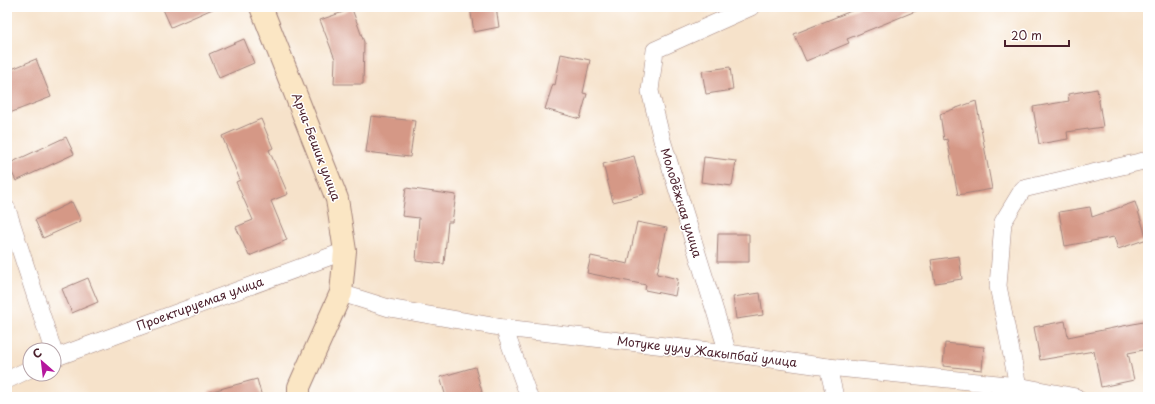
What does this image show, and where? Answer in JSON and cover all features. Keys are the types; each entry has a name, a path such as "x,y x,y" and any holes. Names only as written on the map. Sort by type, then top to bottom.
{"street":[{"name":"Арча-Бешик улица","path":"261,7 337,199 345,250 341,293 299,386 299,397"},
{"name":"Молодёжная улица","path":"728,353 662,140 650,91 655,50 751,7"},
{"path":"1018,386 998,286 1003,222 1023,188 1148,160"},
{"path":"7,209 50,342"},
{"name":"Проектируемая улица","path":"62,352 345,250"},
{"name":"Мотуке уулу Жакыпбай улица","path":"341,293 389,308 504,328 728,353 828,367 1018,386 1076,397"},
{"path":"504,328 529,397"},
{"path":"828,367 835,397"},
{"path":"7,380 22,373"}],"building":[{"path":"162,7 217,7 171,27"},
{"path":"470,7 496,7 499,27 474,32"},
{"path":"861,7 923,8 847,39 849,43 806,61 794,34"},
{"path":"352,9 364,42 363,84 334,84 335,59 320,20"},
{"path":"244,39 254,63 219,78 209,54"},
{"path":"561,54 590,60 583,93 587,94 580,119 545,109 553,84 555,85"},
{"path":"36,59 51,97 7,114 7,71"},
{"path":"730,67 733,90 706,94 702,71"},
{"path":"1097,89 1103,127 1067,132 1068,139 1039,144 1033,107 1069,101 1068,94"},
{"path":"976,101 992,189 958,195 947,139 944,140 940,114"},
{"path":"371,116 415,121 410,157 366,152"},
{"path":"261,119 273,148 269,150 288,194 271,201 287,240 249,256 236,227 253,220 236,182 240,180 222,136"},
{"path":"66,137 74,154 16,181 8,164"},
{"path":"634,156 644,194 613,202 603,164"},
{"path":"704,157 736,161 732,186 701,182"},
{"path":"406,188 456,195 452,222 448,222 444,264 416,261 419,218 402,216"},
{"path":"72,202 81,221 43,238 35,220"},
{"path":"1135,202 1147,239 1118,249 1114,237 1065,246 1059,212 1090,207 1092,217"},
{"path":"637,222 667,228 657,274 678,279 675,296 645,290 646,285 587,273 591,256 628,264"},
{"path":"718,234 749,234 749,262 717,262"},
{"path":"959,256 962,279 935,283 931,260"},
{"path":"88,278 98,302 72,313 62,289"},
{"path":"760,293 763,315 736,319 733,297"},
{"path":"1065,321 1068,337 1148,321 1148,349 1128,353 1134,380 1101,387 1094,351 1040,360 1034,327"},
{"path":"945,343 984,347 982,370 943,366"},
{"path":"475,367 482,392 462,397 446,397 440,377"},
{"path":"257,379 262,397 210,397 209,392"}]}
